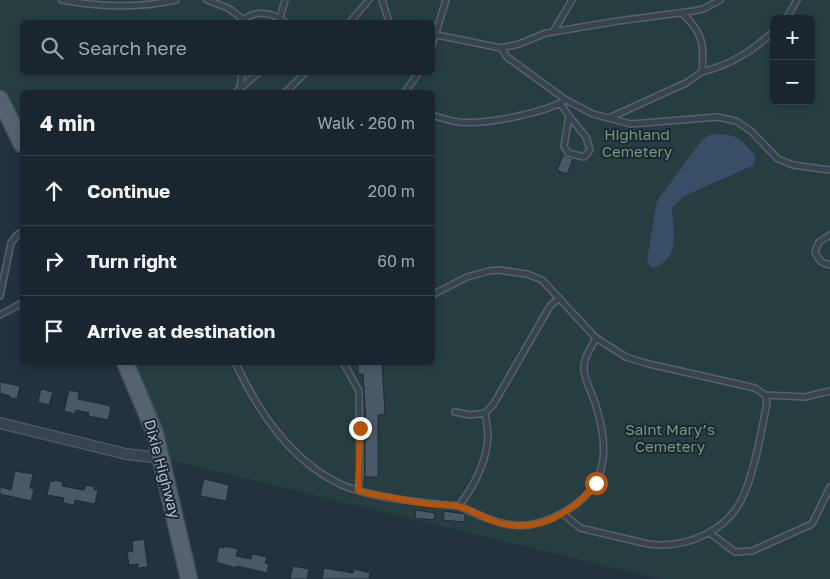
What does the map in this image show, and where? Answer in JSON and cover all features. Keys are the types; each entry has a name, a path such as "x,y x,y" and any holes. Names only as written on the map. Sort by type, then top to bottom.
{"main road":[{"path":"0,99 20,140"},
{"name":"Dixie Highway","path":"126,365 147,412 162,458 189,579"}],"street":[{"path":"0,423 126,454 162,458"}],"lane":[{"path":"62,0 109,6 133,3 158,4 176,0"},
{"path":"207,0 228,8 242,20"},
{"path":"280,18 285,0"},
{"path":"352,20 370,0"},
{"path":"382,0 388,20"},
{"path":"435,39 446,0"},
{"path":"553,32 572,0"},
{"path":"437,35 501,48 553,32 618,21 683,14 703,9 720,0"},
{"path":"788,15 796,0"},
{"path":"244,20 253,14 260,13 282,20"},
{"path":"683,14 694,26 703,43 702,72"},
{"path":"608,118 686,83 702,72 722,67 737,60 770,34"},
{"path":"501,48 507,57 566,100 593,114 632,124 718,117 736,120 751,131 778,159 793,165 830,170"},
{"path":"238,90 241,75"},
{"path":"239,90 256,75"},
{"path":"288,90 303,75"},
{"path":"406,90 418,75"},
{"path":"435,116 460,122 485,121 534,112 566,100"},
{"path":"560,103 586,138 590,150 584,156 568,153 564,146 569,116"},
{"path":"0,296 11,243 16,235 20,233"},
{"path":"830,236 819,242 815,252 823,263 830,265"},
{"path":"435,293 466,277 498,270 527,274 542,280 596,338 626,357 755,388 765,395 805,396 830,390"},
{"path":"455,412 485,413 493,405 550,306 559,298"},
{"path":"0,315 20,304"},
{"path":"237,365 251,392 288,446 318,471 341,484 358,490 425,503 459,506 496,522 521,526 544,522 578,504 596,483 604,462 604,436 584,371 586,356 596,338"},
{"path":"345,365 359,391 360,473 358,490"},
{"path":"562,513 580,528 658,546 682,544 710,533 730,516 745,492 767,403 765,395"},
{"path":"459,506 471,489 486,449 488,433 485,413"},
{"path":"710,533 736,552 752,551 812,524 830,487"}],"green space":[{"path":"0,0 830,0 830,579 660,579 161,458 126,365 435,365 435,90 20,90 20,140 0,99"}],"water":[{"path":"712,134 732,136 741,140 755,155 754,165 684,196 672,208 674,235 671,252 668,258 661,264 652,268 647,261 657,201 702,140"}],"building":[{"path":"563,155 573,159 567,174 557,170"},
{"path":"358,365 382,365 385,414 378,415 378,477 365,477 365,439 367,439 363,374 358,374"},
{"path":"0,382 20,386 17,399 0,393"},
{"path":"41,389 53,392 49,405 38,402"},
{"path":"69,390 79,392 78,399 111,406 108,420 88,416 89,413 76,410 75,414 64,411"},
{"path":"15,471 33,474 30,488 34,489 31,501 0,494 0,487 11,490"},
{"path":"204,479 229,485 226,501 200,496"},
{"path":"54,480 63,482 62,486 84,490 86,485 95,487 94,490 98,490 95,504 75,500 74,505 63,503 64,498 47,495 50,481 53,482"},
{"path":"416,510 435,513 434,520 415,518"},
{"path":"444,511 465,514 465,522 443,520"},
{"path":"144,539 148,567 138,568 138,564 129,565 127,552 133,551 132,541"},
{"path":"224,546 238,549 236,556 251,559 252,554 267,557 265,563 269,564 267,573 237,566 236,568 216,562 219,547 224,548"},
{"path":"293,566 309,569 307,579 290,579"},
{"path":"324,568 353,573 354,569 370,573 369,579 322,579"}],"route":[{"path":"360,428 358,490 367,493 425,503 459,506 496,522 521,526 554,519 578,504 596,483"}],"park label":[{"name":"Highland Cemetery","path":"637,144"},
{"name":"Saint Mary’s Cemetery","path":"670,438"}]}
